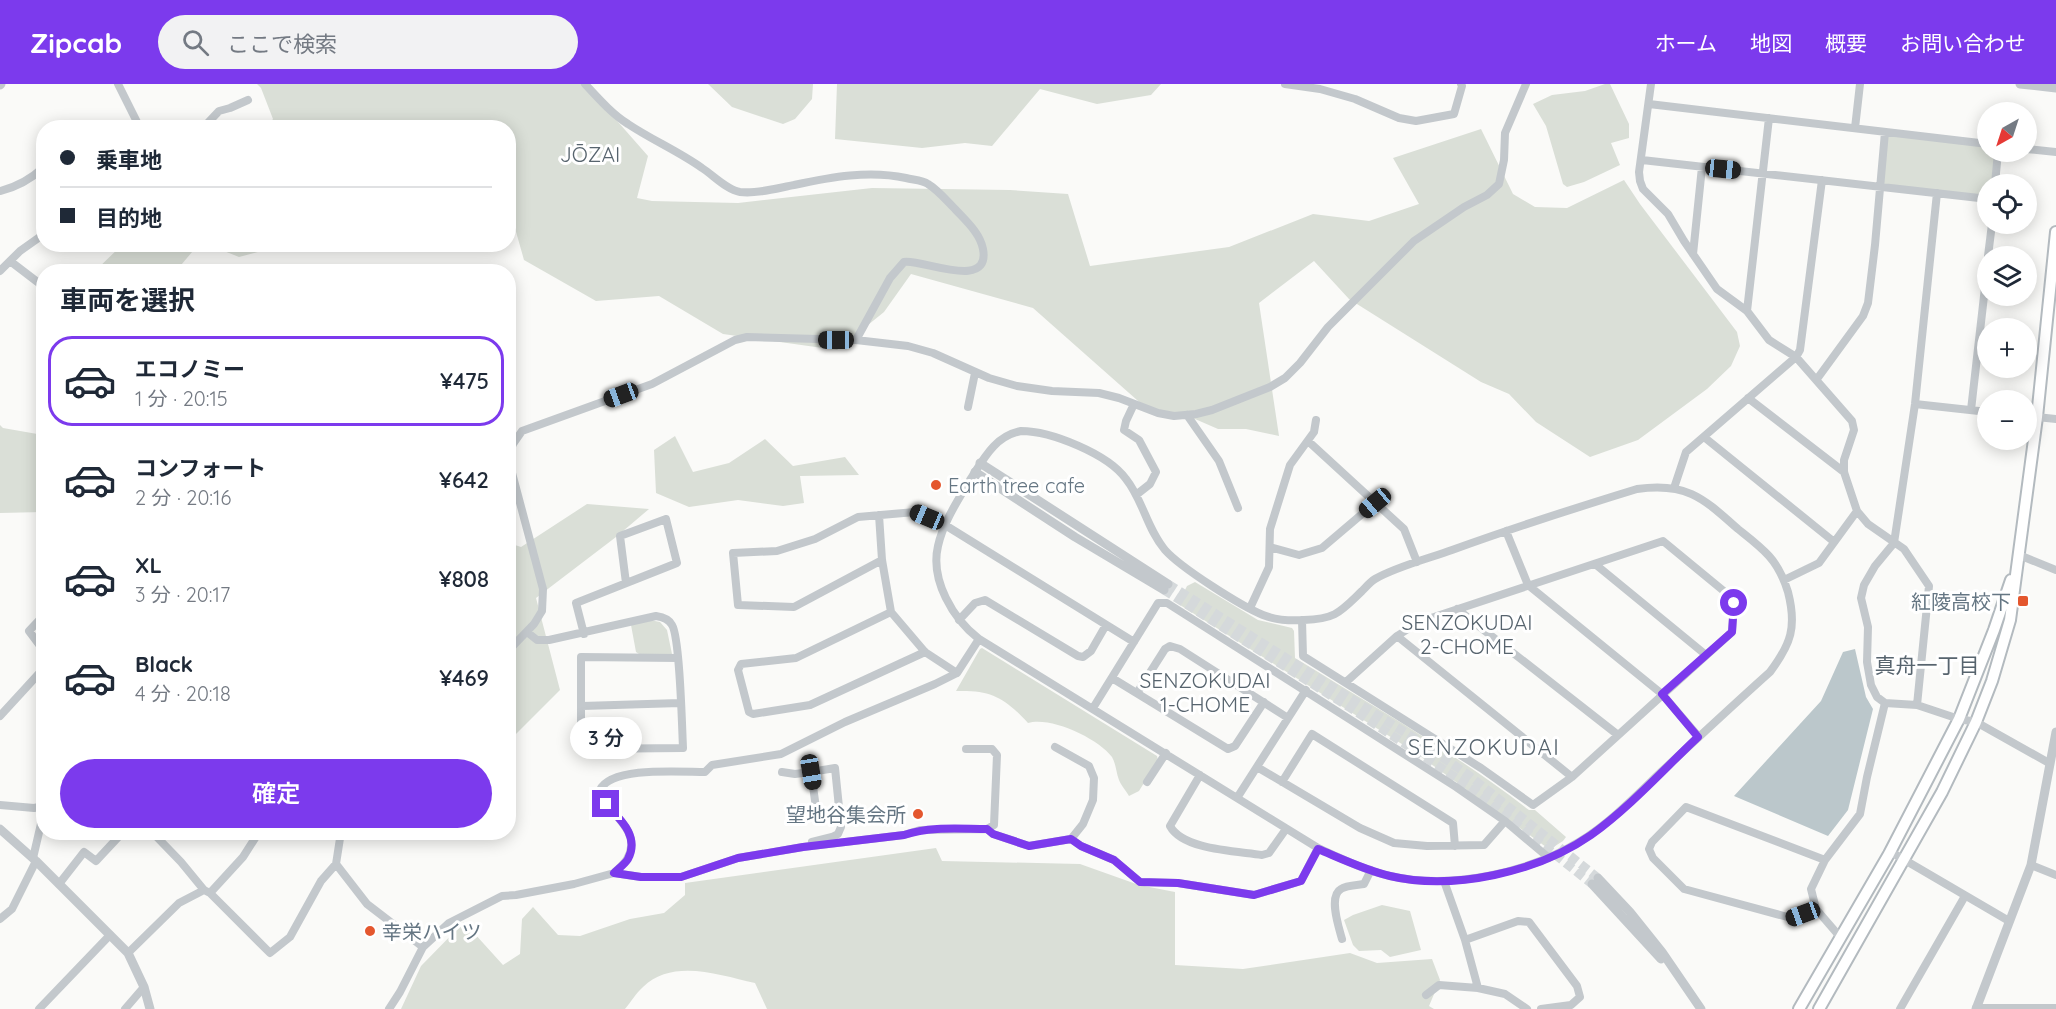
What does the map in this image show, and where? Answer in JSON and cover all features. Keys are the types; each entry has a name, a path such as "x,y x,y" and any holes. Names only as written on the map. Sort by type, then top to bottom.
{"main road":[{"path":"2035,390 2056,232"},
{"path":"1819,1009 1942,792 1976,722 1992,681 2010,620 2029,450"},
{"path":"1799,1009 1891,852 1959,719 1994,630 2019,555"}],"street":[{"path":"118,84 136,120"},
{"path":"585,84 600,101 626,123 739,192 783,187 828,177 888,174 929,185 950,204 978,236 984,259 981,264 971,270 956,271 942,270 915,262 904,262 890,278 856,340"},
{"path":"1285,84 1321,87 1399,118 1416,121 1454,114 1461,84"},
{"path":"516,440 522,431 652,384 735,340 747,337 856,340 908,346 933,352 975,373 1017,386 1052,391 1099,393 1167,415 1186,415 1212,410 1270,387 1285,378 1328,327 1414,241 1464,207 1487,195 1499,184 1504,160 1504,133 1526,84"},
{"path":"1651,84 1640,181 1643,189 1668,214 1717,289 1747,311 1769,340 1796,357 1852,421 1854,430 1845,460 1844,472 1857,512 1868,524 1904,549 1929,586 1917,705"},
{"path":"1855,128 1860,84"},
{"path":"2020,84 2056,88"},
{"path":"211,120 219,111 248,100"},
{"path":"1649,104 1977,143"},
{"path":"1747,311 1769,118"},
{"path":"1817,379 1863,316 1870,280 1885,132"},
{"path":"2037,150 2056,152"},
{"path":"1642,160 1977,198"},
{"path":"1693,254 1702,167"},
{"path":"0,191 10,189 36,173"},
{"path":"1674,488 1686,452 1796,357 1800,350 1822,180"},
{"path":"1937,193 1915,404 1894,543 1875,566 1864,585 1861,598 1869,627 1867,662 1871,685 1877,697 1885,703 1917,705 1959,719 1976,722 2049,763"},
{"path":"0,271 36,240"},
{"path":"10,261 36,281"},
{"path":"1971,410 1983,306"},
{"path":"968,407 975,373"},
{"path":"1748,398 1844,472"},
{"path":"1134,404 1124,430 1139,440 1156,472 1150,484 1136,495"},
{"path":"1915,404 1977,410"},
{"path":"1186,415 1219,461 1238,508"},
{"path":"2037,417 2056,419"},
{"path":"1250,608 1267,575 1270,529 1290,465 1314,432 1316,420"},
{"path":"1021,431 1037,432 1097,454 1126,478 1147,522 1166,552 1250,608 1281,620 1321,619 1339,613 1374,579 1506,531 1637,489 1655,486 1674,488 1692,492 1709,503 1769,556 1784,580 1793,612 1793,624 1781,657 1770,672 1603,825 1579,842 1549,858 1498,873 1444,881 1392,876 1355,866 1318,849 979,639 959,620 946,597 939,574 938,547 945,525 980,463 994,444 1007,435 1021,431"},
{"path":"1704,437 1833,541"},
{"path":"1308,441 1404,530 1417,562"},
{"path":"975,472 1075,537 1166,587 980,463"},
{"path":"516,488 543,589 542,611 516,643"},
{"path":"1270,547 1299,555 1322,548 1375,503"},
{"path":"882,560 794,607 738,605 733,553 777,551 815,539 858,517 915,512 945,525 1134,642"},
{"path":"1784,580 1819,562 1857,512"},
{"path":"879,515 882,560 891,612 925,652 957,673"},
{"path":"584,634 576,603 677,563 666,519 620,536 626,583"},
{"path":"1506,531 1528,585 1662,694 1698,737"},
{"path":"1302,620 1303,656 1481,768 1533,805 1572,777 1732,632 1734,603 1731,597 1663,541 1419,622 1397,636 1346,682"},
{"path":"2019,555 2056,570"},
{"path":"1595,564 1706,655"},
{"path":"959,620 975,603 985,600 1083,657 1091,651 1106,625"},
{"path":"1093,708 1158,603 1167,603 1306,690 1505,821 1549,858"},
{"path":"1457,609 1618,735"},
{"path":"891,612 796,658 741,664 738,670 749,712 753,714 810,705 925,652"},
{"path":"527,632 537,640 549,640 584,634 621,622 656,616 666,618 672,624 676,635 678,658 683,748 581,748 581,657 678,658"},
{"path":"36,624 29,631 36,640"},
{"path":"1397,636 1572,777"},
{"path":"614,873 628,859 631,835 626,824 606,804 600,789 603,783 624,774 705,772 712,765 781,754 957,673 979,639"},
{"path":"1137,693 1165,649 1170,646 1180,649 1288,718"},
{"path":"0,716 36,677"},
{"path":"1112,678 1228,749 1235,746 1264,702"},
{"path":"1237,798 1306,690"},
{"path":"582,706 680,703"},
{"path":"1841,938 1816,909 1812,889 1825,860 1860,814 1885,703"},
{"path":"2056,732 2031,865 1976,1008 2056,1008"},
{"path":"1282,782 1312,734 1453,824 1455,846"},
{"path":"987,829 993,834 1029,846 1071,839 1083,824 1093,800 1094,778 1089,766 1054,747"},
{"path":"388,1009 400,992 423,947 448,923 501,896 574,884 614,873 641,877 681,877 738,858 803,847 904,835 920,830 987,829 994,825 997,755 992,749 966,749"},
{"path":"1148,782 1166,753"},
{"path":"1257,767 1359,828 1394,843 1427,846 1484,845 1505,821"},
{"path":"782,772 795,774 835,768 841,827 838,834 803,847"},
{"path":"811,772 817,814 839,812"},
{"path":"1200,775 1170,826 1189,843 1262,855 1269,853 1286,829"},
{"path":"0,805 36,808"},
{"path":"1816,909 1791,918 1684,889 1653,858 1649,849 1652,842 1686,807 1825,860"},
{"path":"0,829 34,859 128,953 144,987 150,1009"},
{"path":"1071,839 1081,846 1114,860 1140,882 1178,883 1254,895 1301,881 1318,849"},
{"path":"0,919 12,909 34,859 38,840"},
{"path":"59,884 84,852 96,861 116,840"},
{"path":"160,840 207,892 270,953 290,937 321,881 336,864 340,840"},
{"path":"128,953 179,903 207,892 243,857 254,840"},
{"path":"1891,852 2009,921"},
{"path":"336,864 367,904 423,947"},
{"path":"2031,865 2056,875"},
{"path":"1342,939 1336,914 1336,894 1341,889 1364,884 1371,870"},
{"path":"1444,881 1466,940 1478,988"},
{"path":"1595,881 1630,912 1662,951 1701,1009"},
{"path":"1900,1009 1965,896"},
{"path":"1466,940 1518,921 1529,922 1577,986 1580,997 1571,1005 1541,1009"},
{"path":"39,1009 110,935"},
{"path":"1426,995 1439,985 1478,988 1506,994 1527,1009"},
{"path":"125,1009 144,987"}],"shaded area":[{"path":"257,84 590,84 604,106 648,156 637,198 652,201 738,203 872,188 1010,190 1068,194 1090,266 1229,247 1313,214 1369,221 1419,204 1393,158 1481,129 1513,194 1535,207 1567,208 1624,180 1737,332 1740,346 1731,366 1707,389 1638,440 1590,457 1536,422 1509,394 1481,382 1349,299 1314,261 1259,303 1279,436 1246,429 1218,429 1195,419 1146,408 1033,308 911,274 884,312 837,350 723,334 659,296 596,301 524,260 516,232 516,120 272,120 261,88"},
{"path":"708,84 813,84 812,99 795,119 783,124 732,107"},
{"path":"837,84 1161,84 1151,95 1097,104 1040,89 992,146 965,143 922,148 835,139"},
{"path":"1610,84 1629,124 1629,138 1611,143 1620,165 1584,182 1567,187 1563,184 1546,126 1533,104 1552,95 1585,91"},
{"path":"1887,135 1977,146 1977,162 1995,162 1994,174 1977,174 1977,196 1883,184"},
{"path":"115,252 192,252 182,264 102,264"},
{"path":"226,252 258,252 239,257"},
{"path":"0,425 3,428 36,434 36,512 0,513"},
{"path":"675,436 693,472 729,463 765,439 793,466 845,457 859,475 800,476 804,503 783,506 738,500 689,507 656,493 654,450"},
{"path":"587,504 649,509 536,598 560,690 516,734 516,545 521,547"},
{"path":"1195,582 1258,620 1292,628 1295,658 1444,750 1529,810 1535,810 1566,837 1552,848 1546,847 1413,751 1180,605 1179,602 1187,586"},
{"path":"650,620 660,622 667,630 672,654 639,654 636,652 631,625"},
{"path":"982,648 1157,756 1158,760 1139,791 1129,796 1119,780 1112,757 1085,736 1048,723 1028,723 1004,701 988,694 956,691"},
{"path":"1855,649 1866,697 1873,709 1848,810 1828,836 1734,796 1821,701 1843,652"},
{"path":"936,848 942,861 1080,864 1139,885 1175,892 1175,965 1243,969 1350,953 1377,963 1432,959 1440,980 1429,1006 1434,1009 767,1009 755,983 712,973 682,971 655,978 640,989 625,1009 401,1009 421,966 464,922 503,965 520,954 522,919 533,907 558,935 580,936 630,919 664,913 685,895 685,883"},
{"path":"1382,905 1410,911 1421,950 1390,957 1381,950 1359,951 1353,945 1344,920"}],"tunnel":[{"path":"1168,584 1417,740 1467,774 1598,878"},
{"path":"1164,590 1349,707 1473,789 1592,884"}],"place":[{"name":"Earth tree cafe","path":"936,485"},
{"name":"紅陵高校下","path":"2023,601"},
{"name":"望地谷集会所","path":"918,814"},
{"name":"幸栄ハイツ","path":"370,931"}],"district":[{"name":"JŌZAI","path":"590,154"},
{"name":"SENZOKUDAI 2-CHOME","path":"1467,634"},
{"name":"真舟一丁目","path":"1927,665"},
{"name":"SENZOKUDAI 1-CHOME","path":"1205,692"},
{"name":"SENZOKUDAI","path":"1484,747"}],"route":[{"path":"606,804 626,824 631,835 628,859 614,873 641,877 681,877 738,858 803,847 904,835 920,830 952,829 987,829 993,834 1029,846 1071,839 1081,846 1114,860 1140,882 1178,883 1254,895 1301,881 1318,849 1355,866 1392,876 1444,881 1498,873 1549,858 1592,834 1698,737 1662,694 1732,632 1734,603"}]}
